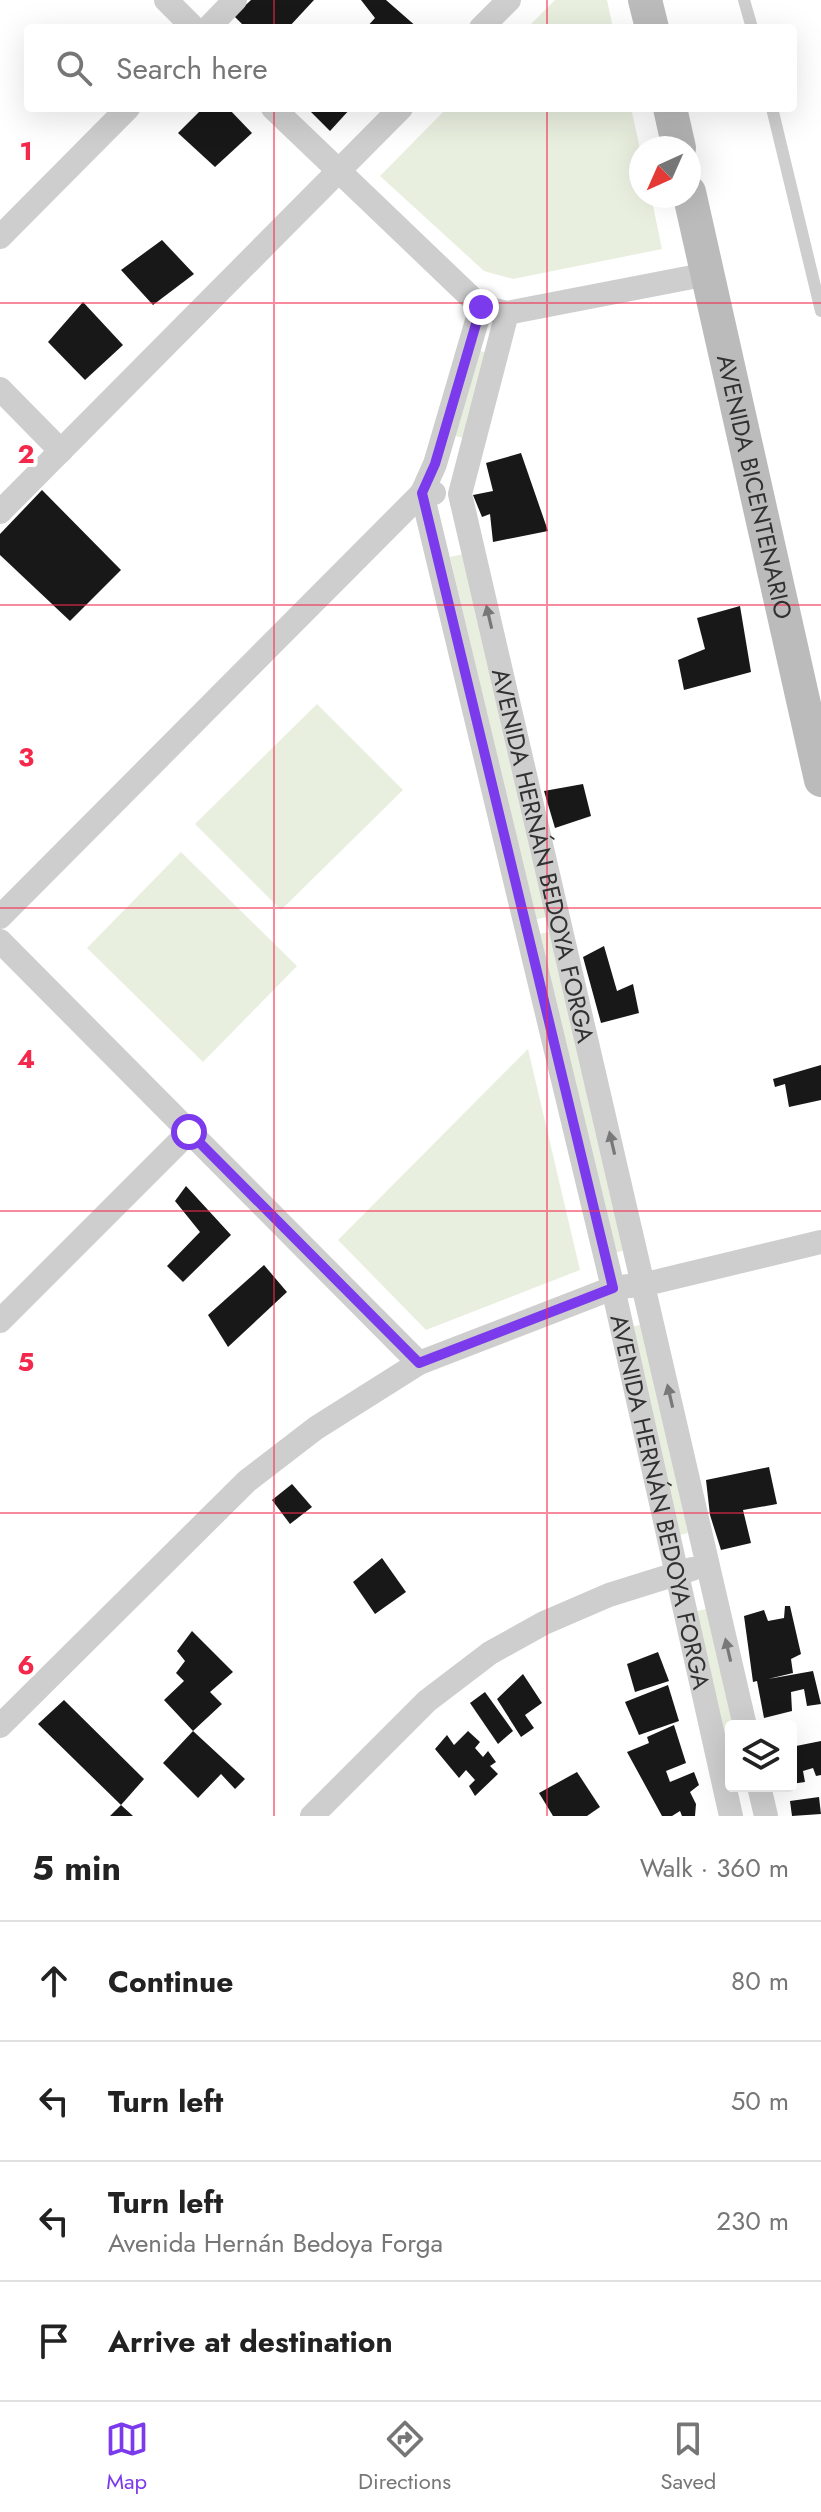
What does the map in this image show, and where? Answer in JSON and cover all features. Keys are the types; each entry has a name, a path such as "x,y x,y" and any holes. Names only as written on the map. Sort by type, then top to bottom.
{"main road":[{"path":"645,0 651,24"},
{"path":"671,112 676,136"},
{"name":"AVENIDA BICENTENARIO","path":"693,208 821,780"}],"street":[{"path":"166,0 190,24"},
{"path":"212,24 235,0"},
{"path":"485,24 509,0"},
{"path":"0,237 124,112"},
{"path":"277,112 337,173 481,307 507,313 708,274"},
{"path":"0,512 397,112"},
{"path":"0,917 422,493 435,464 481,307"},
{"name":"AVENIDA HERNÁN BEDOYA FORGA","path":"507,313 460,494 646,1284 744,1720"},
{"path":"0,389 61,451"},
{"path":"422,493 460,494"},
{"name":"AVENIDA HERNÁN BEDOYA FORGA","path":"422,493 613,1288 731,1816"},
{"path":"0,941 419,1363"},
{"path":"0,1321 189,1132"},
{"path":"0,1726 247,1481 316,1428 419,1363 613,1288 646,1284 821,1242"},
{"path":"312,1816 427,1701 490,1653 544,1623 676,1572 708,1566"},
{"path":"760,1792 766,1816"}],"lane":[{"path":"744,0 751,24"},
{"path":"773,112 821,311"}],"green space":[{"path":"555,0 607,0 612,24 531,24"},
{"path":"443,112 632,112 637,136 629,136 629,208 653,208 662,249 513,279 484,271 380,176"},
{"path":"477,350 488,353 463,438 452,435"},
{"path":"463,554 547,917 533,920 450,557"},
{"path":"317,704 403,790 281,910 195,824"},
{"path":"181,852 297,966 203,1062 87,948"},
{"path":"550,932 625,1250 612,1254 537,934"},
{"path":"528,1049 580,1270 426,1330 338,1240"},
{"path":"643,1324 688,1533 676,1536 631,1327"},
{"path":"706,1609 732,1720 725,1720 725,1749 693,1612"}],"building":[{"path":"251,0 314,0 292,24 242,24 234,16"},
{"path":"361,0 386,0 413,24 370,24 375,18"},
{"path":"199,112 232,112 252,133 215,167 178,133"},
{"path":"311,112 347,112 330,131"},
{"path":"162,240 194,274 153,305 121,270"},
{"path":"83,302 123,345 85,380 48,342"},
{"path":"521,453 548,531 493,542 490,514 482,517 473,495 493,491 486,463"},
{"path":"42,490 121,570 70,621 0,555 0,534"},
{"path":"740,606 751,672 684,690 678,660 705,649 697,618"},
{"path":"583,784 591,816 555,828 544,791"},
{"path":"604,946 617,991 633,984 639,1013 601,1023 583,957"},
{"path":"821,1065 821,1100 789,1107 785,1084 775,1087 773,1079"},
{"path":"186,1186 231,1235 183,1282 167,1266 200,1232 175,1201"},
{"path":"264,1265 287,1292 228,1347 208,1315"},
{"path":"769,1467 777,1504 743,1510 751,1543 721,1550 710,1515 706,1480"},
{"path":"292,1484 312,1507 290,1524 272,1500"},
{"path":"382,1558 406,1592 375,1614 353,1582"},
{"path":"785,1606 790,1606 801,1654 791,1659 793,1673 768,1679 813,1671 821,1704 807,1706 804,1689 791,1692 792,1711 764,1718 757,1681 753,1682 744,1616 764,1610 768,1621 784,1618"},
{"path":"192,1631 233,1672 210,1692 222,1704 193,1731 164,1700 184,1681 176,1673 185,1661 177,1651"},
{"path":"658,1652 669,1681 635,1692 627,1664"},
{"path":"523,1674 542,1703 525,1715 534,1728 521,1737 497,1699"},
{"path":"668,1685 679,1721 639,1735 625,1702"},
{"path":"485,1692 513,1731 498,1744 470,1703"},
{"path":"64,1700 144,1779 121,1805 38,1724"},
{"path":"674,1725 686,1763 666,1771 670,1782 694,1772 699,1785 690,1792 696,1804 695,1816 682,1816 680,1811 672,1816 662,1816 627,1752 649,1743 647,1737"},
{"path":"193,1731 245,1779 235,1789 221,1774 198,1798 163,1763"},
{"path":"468,1731 480,1742 475,1748 483,1757 488,1751 496,1762 490,1766 498,1774 475,1796 469,1786 475,1780 466,1770 459,1778 435,1749 447,1735 454,1745"},
{"path":"821,1741 821,1775 816,1776 813,1768 803,1771 805,1782 797,1783 797,1746"},
{"path":"577,1772 600,1807 587,1816 553,1816 539,1793"},
{"path":"819,1797 821,1814 792,1816 790,1801"},
{"path":"121,1805 133,1816 110,1816"}],"route":[{"path":"189,1132 419,1363 613,1288 422,493 432,475 481,307"}]}
